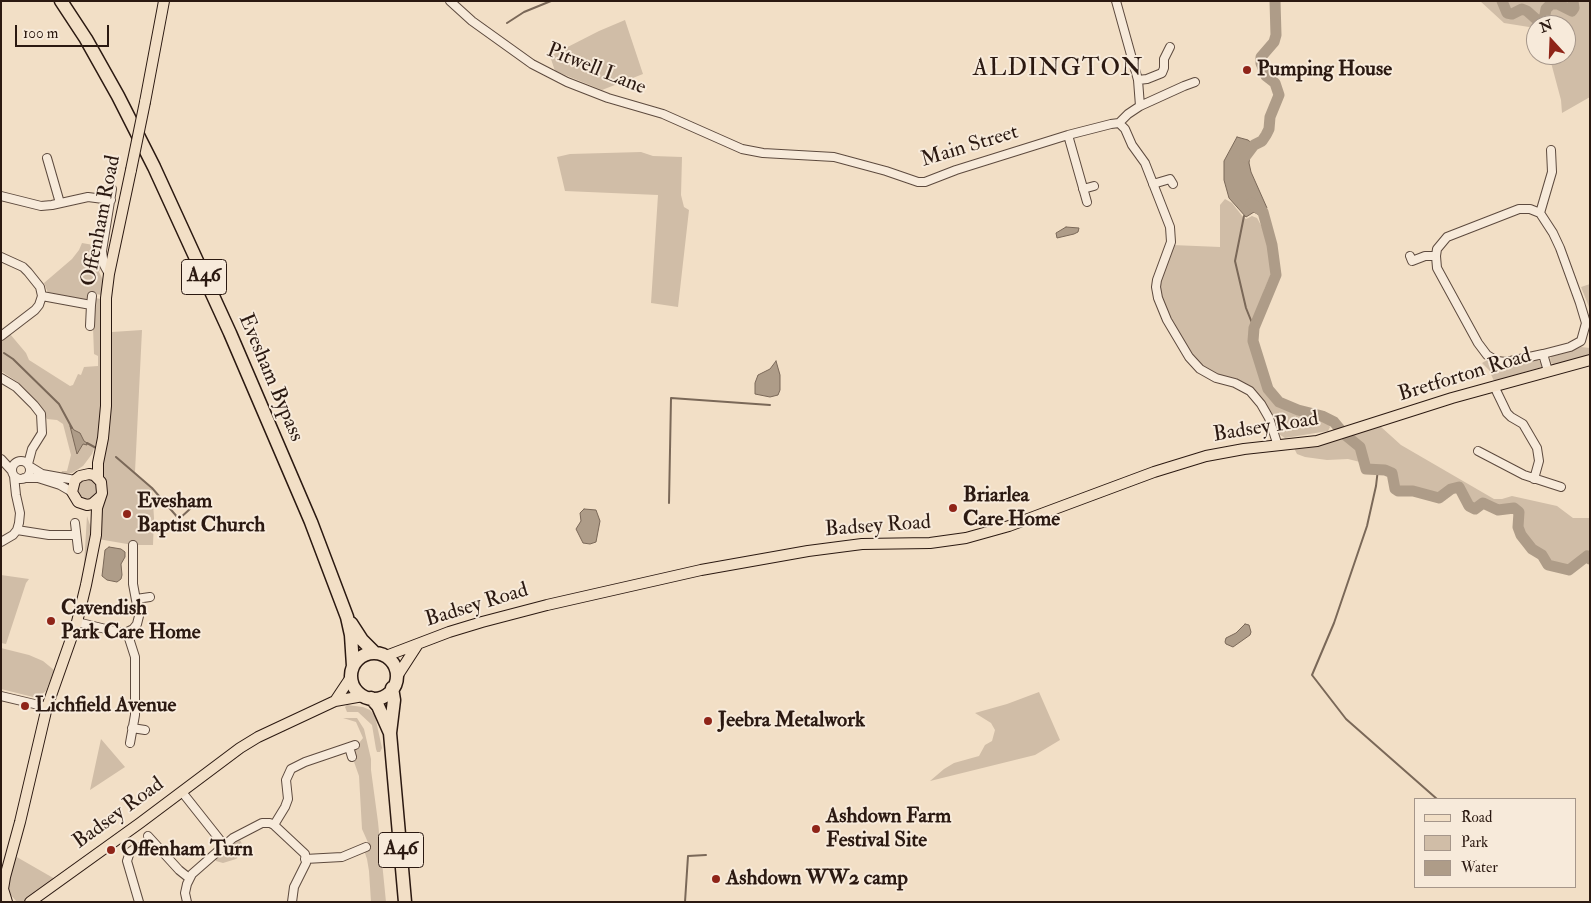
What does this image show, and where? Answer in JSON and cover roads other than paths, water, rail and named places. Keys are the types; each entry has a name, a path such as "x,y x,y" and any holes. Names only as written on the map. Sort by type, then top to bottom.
{"highway":[{"name":"Evesham Bypass","path":"61,1 86,39 118,96 154,167 258,397 311,522 347,617 351,635 352,671"},
{"name":"Evesham Bypass","path":"347,617 362,640 380,655"},
{"path":"380,655 394,666 394,683 383,696 367,697 357,691 353,685 352,671 362,656 380,655"},
{"name":"A46","path":"394,683 390,733 405,902"},
{"name":"A46","path":"367,697 378,706 390,733"}],"main road":[{"name":"Offenham Road","path":"98,478 98,463 106,414 105,313 109,274 164,1"},
{"name":"Bretforton Road","path":"1336,436 1494,386 1590,360"},
{"name":"Badsey Road","path":"380,655 418,644 449,632 529,610 701,570 808,551 862,544 930,542 966,538 1009,526 1154,472 1206,456 1244,449 1317,441 1336,436"},
{"name":"Offenham Road","path":"84,474 101,450"},
{"path":"7,902 3,889 4,877 20,822 47,707 77,622 96,535 97,508 103,487 94,475 84,474 75,480 72,492 91,519 96,535"},
{"path":"82,504 92,504 100,497"},
{"name":"Badsey Road","path":"394,683 418,644"},
{"path":"335,701 352,671"},
{"name":"Badsey Road","path":"30,902 240,748 258,737 335,701 367,697"}],"street":[{"name":"Pitwell Lane","path":"450,1 472,21 532,64 567,82 608,98 663,114 714,139"},
{"path":"1116,1 1138,80 1140,106"},
{"path":"1138,80 1147,79 1162,73 1164,59 1170,47"},
{"path":"1195,82 1140,106 1119,123 1125,129 1132,144 1145,163 1164,209 1171,234 1171,242 1157,280 1158,298 1167,320 1189,357 1200,370 1216,378 1235,383 1250,391 1261,404 1278,446"},
{"name":"Main Street","path":"714,139 763,154 834,157 918,182 925,182 956,170 1068,135 1119,123"},
{"path":"1068,135 1087,202"},
{"path":"1540,213 1552,172 1551,150"},
{"path":"47,158 60,202"},
{"path":"1153,184 1170,178 1173,184"},
{"path":"1083,189 1094,186"},
{"path":"109,274 104,265 102,251 112,189"},
{"path":"1,196 41,206 88,197 111,200"},
{"path":"1581,341 1586,323 1582,308 1553,234 1540,213 1530,209 1519,209 1447,237 1438,249 1436,256 1437,268 1478,344 1487,355 1497,361 1506,362 1543,354 1581,341 1590,341"},
{"path":"1410,256 1412,261 1425,256 1436,256"},
{"path":"1,257 23,266 39,284 42,296 35,310 1,336"},
{"path":"42,296 91,305"},
{"path":"90,326 92,296"},
{"path":"1543,354 1548,371"},
{"path":"1,378 16,387 41,414 42,427 32,449 29,465 30,472 18,476"},
{"path":"1494,386 1507,413 1523,424 1537,448 1539,461 1534,479"},
{"path":"1,542 9,539 17,530 20,513 16,498 18,476 12,466 37,441"},
{"path":"1478,451 1534,479 1561,487"},
{"path":"1,460 24,461 42,474 75,480"},
{"path":"1,460 18,476 38,478 60,485 72,492"},
{"path":"74,523 78,549"},
{"path":"17,530 49,536 76,535"},
{"path":"77,622 118,632 127,632 133,629 138,621 132,577 133,545"},
{"path":"136,599 150,597"},
{"path":"127,632 135,657 134,715 130,742"},
{"path":"1,696 47,707"},
{"path":"132,728 145,730"},
{"path":"274,825 288,799 286,780 291,769 305,762 352,746 352,757"},
{"path":"182,792 224,845"},
{"path":"187,902 186,893 189,878 233,838 262,823 270,823 301,849 304,854 306,862 294,887 292,902"},
{"path":"148,836 178,870 189,878"},
{"path":"136,846 130,852 127,861 138,898"},
{"path":"305,859 342,857 366,847"}],"water":[{"path":"1237,137 1248,140 1254,145 1256,150 1250,154 1249,163 1267,208 1259,215 1254,212 1246,217 1229,198 1224,180 1224,161"},
{"path":"1066,227 1079,228 1078,232 1074,234 1057,238 1056,233"},
{"path":"776,361 780,375 778,395 770,397 755,394 755,383 758,375 770,369"},
{"path":"70,426 80,433 87,443 87,445 83,444 77,454"},
{"path":"584,509 596,510 600,521 596,542 590,544 583,543 576,529 581,521 580,513"},
{"path":"109,547 121,549 125,552 125,557 121,564 121,579 117,582 107,580 102,576 105,550"},
{"path":"1245,624 1249,625 1250,635 1233,647 1226,644 1226,638 1236,633"}],"waterway":[{"path":"507,23 524,12 551,1"},
{"path":"1245,157 1254,145 1262,141 1266,135 1269,129 1270,117 1279,95 1275,83 1266,76 1261,63 1261,57 1274,42 1276,35 1275,1"},
{"path":"1502,1 1507,13 1512,14 1522,9 1541,21 1544,20 1546,9 1551,4 1558,4 1572,11 1574,8 1573,1"},
{"path":"1251,203 1263,212 1272,245 1276,275 1254,328 1253,341 1268,389 1279,402 1298,410 1322,416 1334,422 1344,434 1360,447 1366,469 1385,470 1392,473 1395,489 1398,491 1413,491 1439,498 1451,489 1459,487 1469,506 1475,509 1483,503 1498,510 1514,508 1519,512 1518,527 1521,535 1532,549 1542,555 1548,565 1569,570 1587,556 1590,559"},
{"path":"1244,216 1235,261 1246,308 1254,328"},
{"path":"4,353 13,359 59,404 72,428"},
{"path":"669,503 671,398 770,405"},
{"path":"87,443 98,449"},
{"path":"116,457 152,488 179,519 202,498"},
{"path":"1378,469 1367,526 1334,623 1312,675 1346,719 1436,798"},
{"path":"685,902 688,856 706,855"}],"place":[{"name":"Pumping House","path":"1247,70"},
{"name":"Briarlea Care Home","path":"953,508"},
{"name":"Evesham Baptist Church","path":"127,514"},
{"name":"Cavendish Park Care Home","path":"51,621"},
{"name":"Lichfield Avenue","path":"25,706"},
{"name":"Jeebra Metalwork","path":"708,721"},
{"name":"Ashdown Farm Festival Site","path":"816,829"},
{"name":"Offenham Turn","path":"111,850"},
{"name":"Ashdown WW2 camp","path":"716,879"}],"district":[{"name":"ALDINGTON","path":"1058,70"}]}
